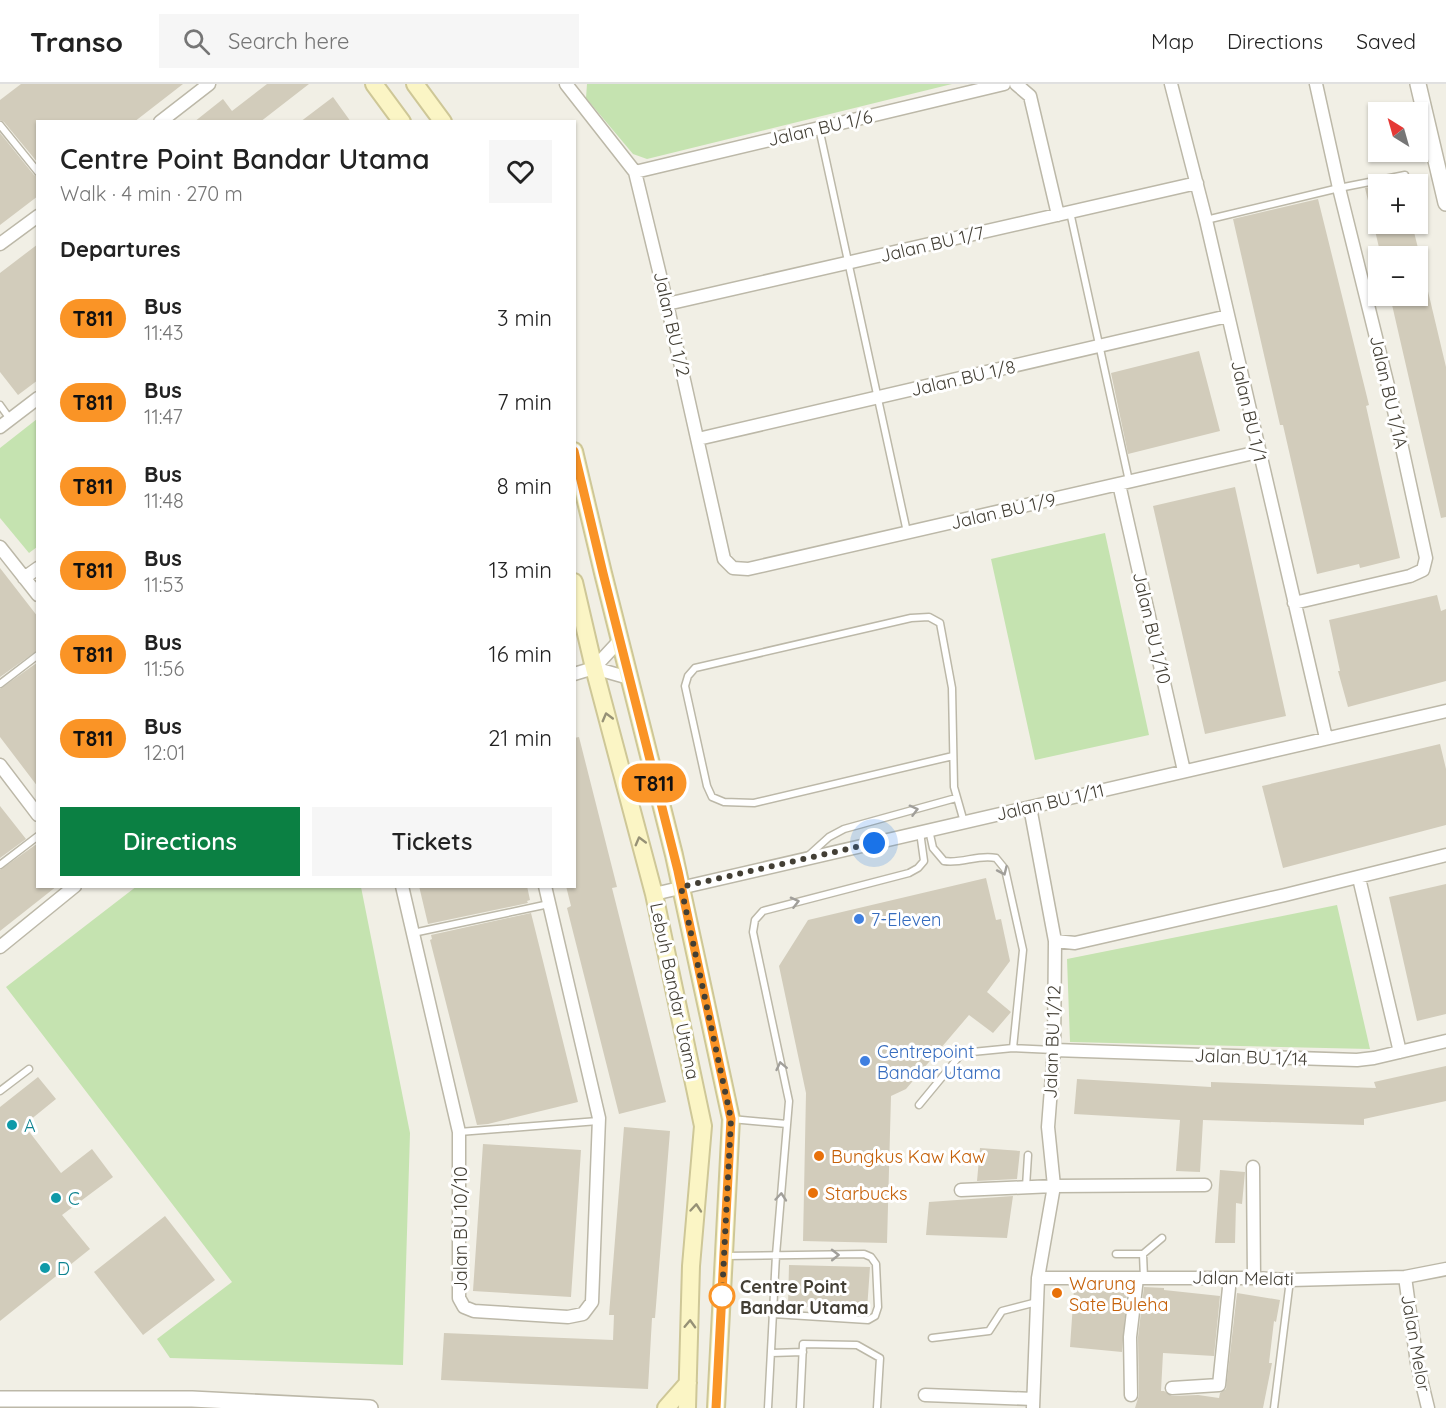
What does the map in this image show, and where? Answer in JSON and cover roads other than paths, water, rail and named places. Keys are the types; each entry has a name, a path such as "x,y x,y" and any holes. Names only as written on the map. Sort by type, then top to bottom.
{"main road":[{"path":"374,84 399,120"},
{"path":"415,84 442,120"},
{"name":"Lebuh Bandar Utama","path":"576,459 681,887 731,1119 716,1408"},
{"name":"Lebuh Bandar Utama","path":"576,591 594,668 654,894 703,1126 691,1266 687,1408"},
{"path":"666,1408 688,1383"}],"street":[{"path":"163,120 209,84"},
{"name":"Jalan BU 1/2","path":"568,84 635,172 724,559 733,568 748,569"},
{"name":"Jalan BU 1/6","path":"635,172 1005,84"},
{"path":"1016,84 1030,96 1058,215"},
{"name":"Jalan BU 1/1","path":"1171,84 1206,220 1326,738"},
{"name":"Jalan BU 1/1A","path":"1294,603 1410,576 1423,570 1426,558 1393,406 1338,188 1316,84"},
{"path":"1418,84 1446,203"},
{"name":"Jalan BU 1/7","path":"667,304 1197,183"},
{"path":"0,244 36,217"},
{"name":"Jalan BU 1/8","path":"698,439 1228,316"},
{"path":"0,427 36,400"},
{"name":"Jalan BU 1/9","path":"748,569 1258,452"},
{"name":"Jalan BU 1/10","path":"1124,483 1184,771"},
{"path":"0,547 36,593"},
{"path":"24,578 36,569"},
{"path":"576,673 594,668 620,640"},
{"path":"594,668 629,678"},
{"name":"Jalan BU 1/11","path":"654,894 1446,711"},
{"path":"2,771 36,812"},
{"name":"Jalan BU 1/12","path":"1030,807 1055,941 1054,1050 1048,1127 1054,1186 1038,1278 1033,1403"},
{"path":"1055,941 1075,943 1359,878 1446,855"},
{"path":"1359,878 1400,1052"},
{"path":"0,947 73,888"},
{"name":"Jalan BU 10/10","path":"402,888 459,1132 459,1298 464,1307 474,1311 568,1317 583,1314 592,1302 598,1121 545,888"},
{"name":"Jalan BU 1/14","path":"1054,1050 1357,1060 1446,1041"},
{"path":"1253,1167 1254,1278"},
{"path":"961,1190 1054,1186 1205,1185"},
{"name":"Jalan Melati","path":"1038,1278 1290,1280 1405,1277 1446,1269"},
{"name":"Jalan Melor","path":"1405,1277 1417,1363 1428,1408"},
{"path":"1131,1395 1130,1337 1141,1278"},
{"path":"1172,1388 1219,1385 1230,1278"},
{"path":"925,1395 1033,1403"},
{"path":"0,1399 370,1408"}],"lane":[{"path":"0,124 36,169"},
{"path":"819,128 907,533"},
{"path":"1206,220 1368,182"},
{"path":"1070,212 1100,346 1124,483"},
{"path":"0,405 10,419"},
{"path":"953,756 754,803 724,802 712,797 708,786 685,686 694,668 911,618 929,617 940,623 952,688 954,787 964,822"},
{"path":"0,684 36,657"},
{"path":"805,859 829,837 844,829 956,798"},
{"path":"924,831 933,848 944,861 954,863 984,855 996,858 1005,869 1023,950 1013,1048"},
{"path":"768,1408 776,1256 789,1101 753,933 755,920 763,910 909,873 924,861 924,831"},
{"path":"0,865 36,838"},
{"path":"413,933 549,904"},
{"path":"919,1105 962,1053 1013,1048 1054,1050"},
{"path":"0,1091 29,1069"},
{"path":"731,1119 787,1124"},
{"path":"459,1132 598,1121"},
{"path":"1026,1187 1028,1155"},
{"path":"1116,1254 1143,1254 1162,1238"},
{"path":"724,1256 864,1254 871,1257 876,1264 878,1307 875,1316 868,1320 773,1314"},
{"path":"1141,1278 1143,1254"},
{"path":"1274,1408 1290,1280"},
{"path":"932,1338 988,1331 1002,1311 1037,1301"},
{"path":"800,1408 803,1344 857,1345 880,1358 877,1408"},
{"path":"771,1353 803,1352"}],"place":[{"name":"7-Eleven","path":"859,919"},
{"name":"Centrepoint Bandar Utama","path":"865,1061"},
{"name":"A","path":"12,1125"},
{"name":"Bungkus Kaw Kaw","path":"819,1156"},
{"name":"Starbucks","path":"813,1193"},
{"name":"C","path":"56,1198"},
{"name":"D","path":"45,1268"},
{"name":"Warung Sate Buleha","path":"1057,1293"},
{"name":"Centre Point Bandar Utama","path":"722,1296"}]}
